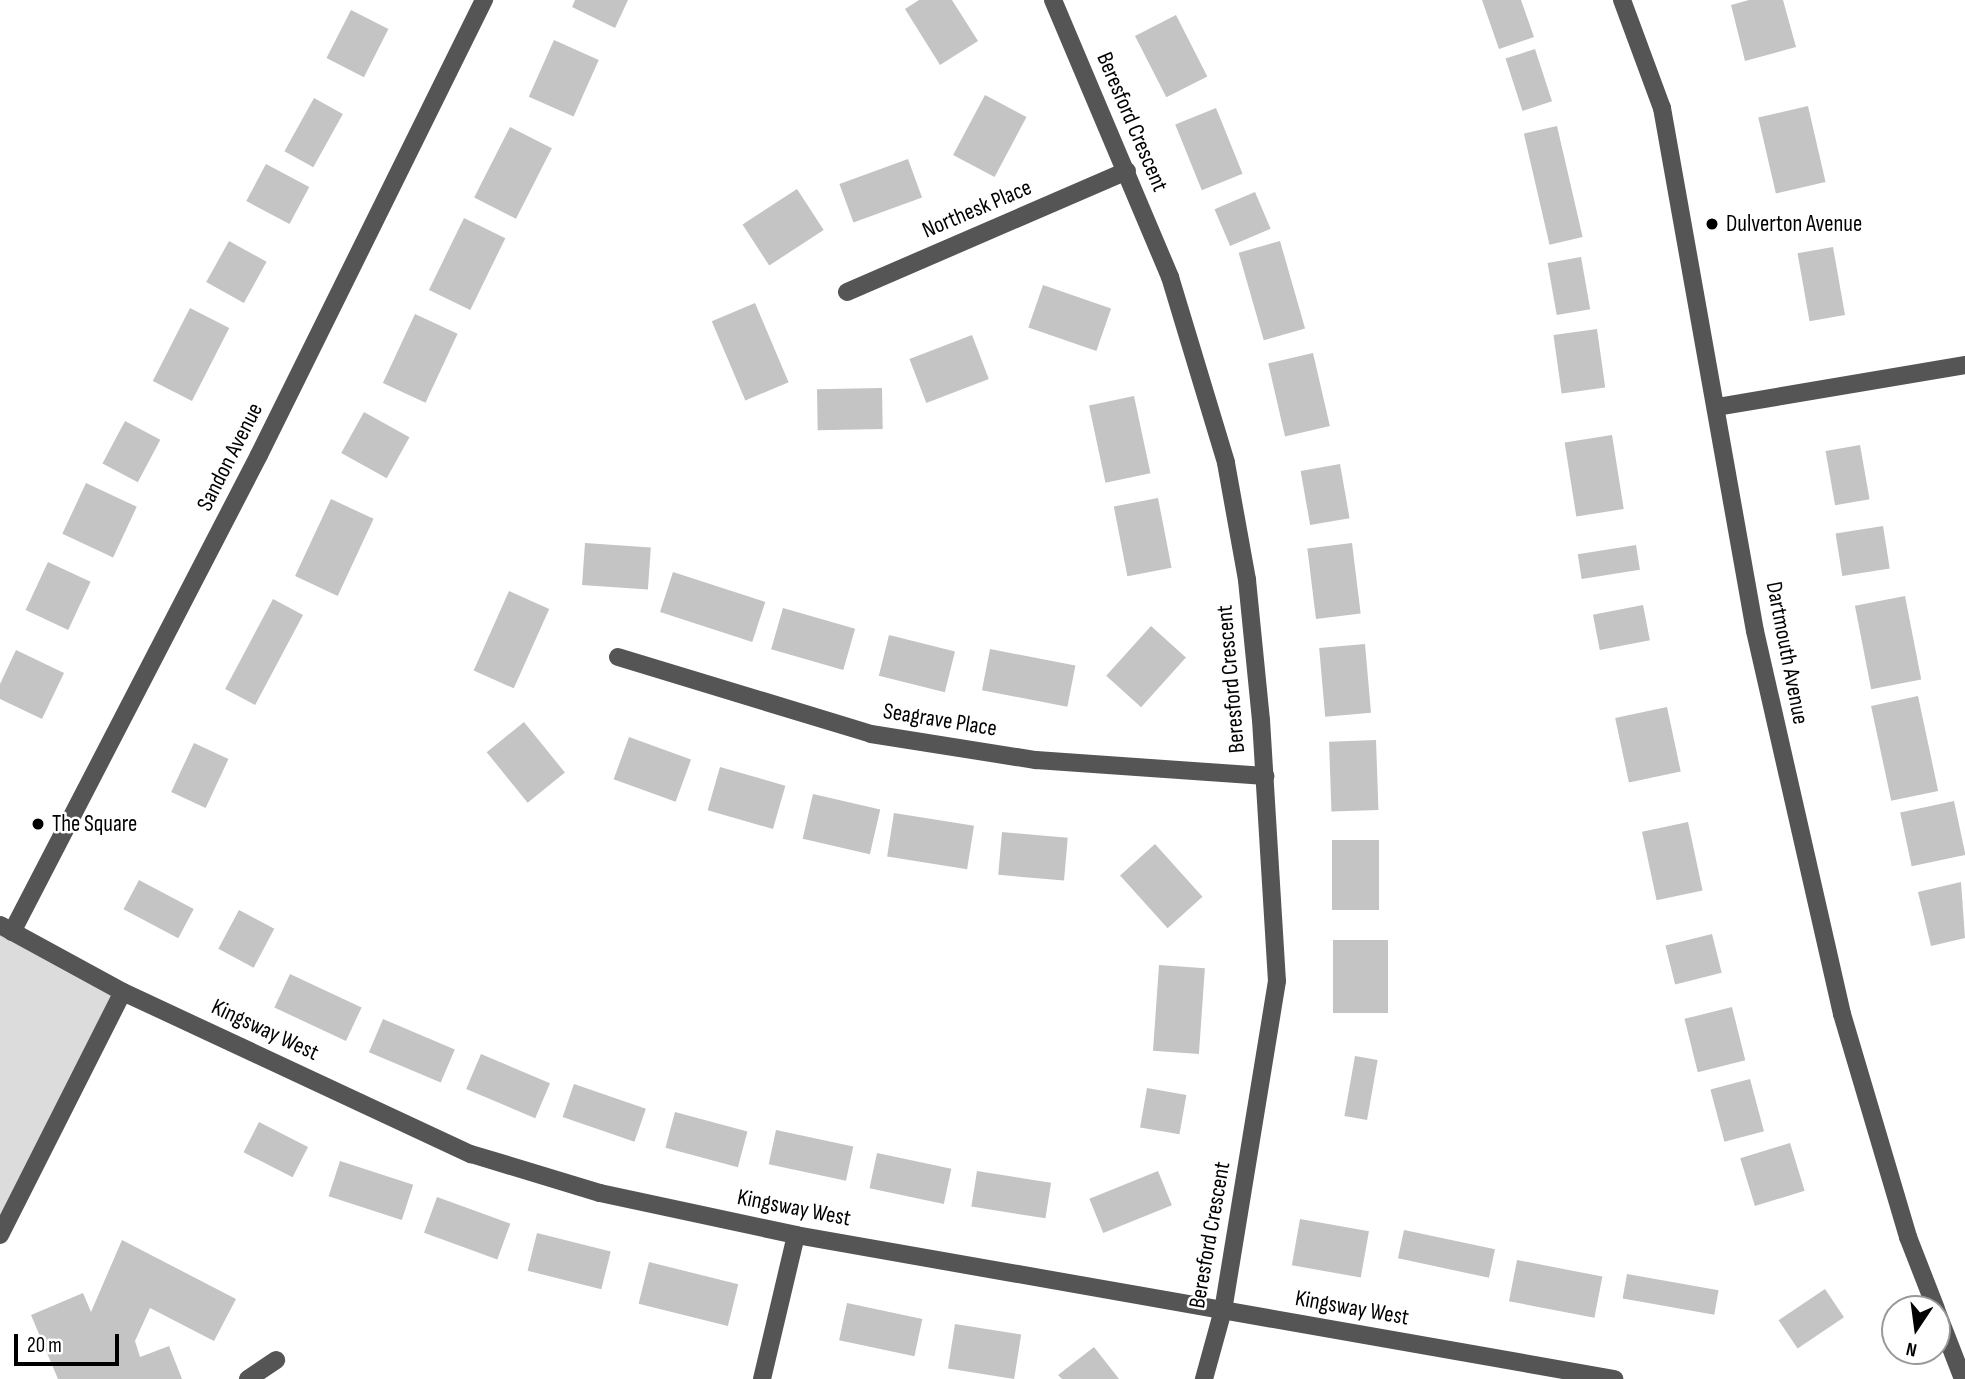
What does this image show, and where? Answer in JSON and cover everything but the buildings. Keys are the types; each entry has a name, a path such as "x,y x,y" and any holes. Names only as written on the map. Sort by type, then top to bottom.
{"street":[{"name":"Sandon Avenue","path":"6,928 259,455 484,0"},
{"name":"Beresford Crescent","path":"1053,0 1170,277 1226,463 1247,580 1265,776 1277,981 1223,1310 1204,1379"},
{"name":"Dartmouth Avenue","path":"1622,0 1662,108 1755,632 1842,1014 1908,1237 1930,1295"},
{"name":"Northesk Place","path":"847,292 1127,171"},
{"path":"1717,407 1965,365"},
{"name":"Seagrave Place","path":"618,657 871,734 1036,760 1265,776"},
{"name":"Kingsway West","path":"6,928 123,992 471,1154 600,1193 796,1235 1614,1379"},
{"path":"0,1235 123,992"},
{"path":"762,1379 796,1235"},
{"name":"Dartmouth Avenue","path":"1951,1349 1963,1379"},
{"path":"248,1379 276,1360"}],"shaded area":[{"path":"0,925 123,992 0,1235"}],"place":[{"name":"Dulverton Avenue","path":"1712,224"},
{"name":"The Square","path":"38,824"}]}
